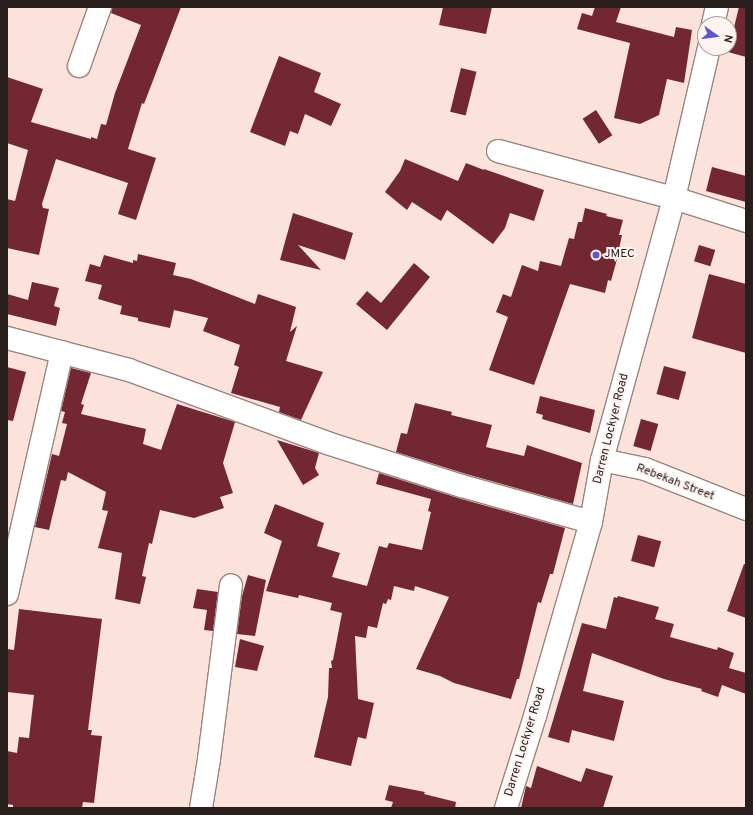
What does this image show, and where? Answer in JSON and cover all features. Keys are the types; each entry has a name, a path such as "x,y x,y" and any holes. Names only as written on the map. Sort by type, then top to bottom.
{"street":[{"path":"79,66 100,7"},
{"name":"Darren Lockyer Road","path":"506,808 591,522 602,460 674,198 707,56"},
{"path":"498,151 674,198 746,221"},
{"path":"7,338 129,370 327,443 462,486 591,522"},
{"path":"7,594 62,352"},
{"name":"Rebekah Street","path":"602,460 645,469 746,509"},
{"path":"201,808 231,585"}],"building":[{"path":"112,7 181,7 144,104 142,103 128,149 156,158 136,220 118,214 128,183 56,159 42,204 43,208 49,209 39,255 7,248 7,199 15,201 28,150 7,143 7,77 43,89 31,122 91,139 91,137 97,139 101,124 106,125 115,93 141,25 111,13"},
{"path":"443,7 492,7 486,34 439,25"},
{"path":"595,7 621,7 616,22 674,37 676,27 692,30 684,83 667,79 659,115 640,124 614,118 630,43 577,29 582,13 592,16"},
{"path":"739,7 746,7 746,57 737,54 737,16"},
{"path":"279,56 321,73 314,92 341,104 331,126 305,114 298,134 290,131 285,146 250,132"},
{"path":"461,68 477,72 466,116 450,112"},
{"path":"596,110 612,135 599,144 583,119"},
{"path":"405,159 458,181 466,163 544,190 534,221 510,213 505,228 493,244 447,210 441,221 412,202 407,210 385,192 400,171"},
{"path":"712,167 746,176 746,202 706,191"},
{"path":"585,208 607,214 606,216 623,220 619,235 622,235 616,263 611,281 608,280 605,293 570,284 534,385 489,370 508,317 496,312 503,294 511,297 522,265 538,271 540,261 561,266 569,238 574,239 578,222 582,222"},
{"path":"293,213 353,233 345,260 298,245 321,270 280,260"},
{"path":"699,245 715,250 710,266 694,261"},
{"path":"138,254 176,263 173,275 191,279 255,304 258,294 296,307 290,332 297,326 286,361 323,372 301,420 279,412 280,407 231,393 239,367 234,365 240,345 203,331 208,318 174,310 170,328 138,321 138,318 120,314 122,306 98,299 102,285 85,281 90,264 100,267 104,255 133,263 133,260 137,261"},
{"path":"414,263 430,277 387,330 356,304 367,291 381,303"},
{"path":"709,274 746,284 746,353 692,338"},
{"path":"32,282 59,288 54,306 60,308 56,326 7,314 7,294 28,300"},
{"path":"664,366 686,372 679,400 656,394"},
{"path":"7,367 26,372 13,421 7,420"},
{"path":"71,368 91,373 81,404 84,405 81,414 146,429 143,444 161,450 177,404 235,422 223,463 233,493 220,497 224,508 194,518 160,510 152,544 149,543 142,576 146,577 140,604 115,599 122,553 98,548 108,511 102,510 106,492 68,472 66,481 61,480 49,530 35,527 52,454 59,456 67,424 62,423 65,412 61,411"},
{"path":"540,396 595,410 590,433 542,419 543,415 536,413"},
{"path":"415,403 452,412 451,415 492,425 486,447 524,456 527,445 582,463 573,504 466,474 396,452 401,433 407,434"},
{"path":"641,419 658,424 651,451 633,446"},
{"path":"277,440 319,453 315,468 319,475 303,485"},
{"path":"379,473 458,498 565,528 553,574 550,574 541,603 538,602 519,679 517,679 511,699 454,683 440,676 416,669 449,597 415,586 414,591 394,586 391,600 388,599 386,604 383,603 377,628 368,626 366,638 355,636 358,699 374,703 366,739 358,737 351,766 314,757 328,697 329,668 332,668 331,661 333,660 342,613 330,610 332,603 299,595 298,598 266,591 282,541 264,533 275,504 324,523 317,546 340,553 332,577 367,586 379,546 387,548 389,543 422,550 431,512 428,511 431,499 376,484"},
{"path":"638,535 661,541 654,567 631,561"},
{"path":"744,564 746,565 746,618 727,611"},
{"path":"248,575 266,580 255,636 237,634 242,596"},
{"path":"197,589 218,592 213,631 204,630 207,610 193,608"},
{"path":"618,596 659,607 655,619 674,624 670,637 717,650 718,647 734,653 729,668 746,673 746,694 722,685 718,697 701,691 702,689 664,679 592,653 583,691 624,701 614,741 572,730 569,743 548,737 582,623 606,629 614,597 617,598"},
{"path":"19,609 102,619 88,730 92,730 91,735 102,736 94,803 83,802 82,808 13,808 13,805 7,804 7,751 17,753 19,737 29,738 34,695 7,692 7,649 14,650"},
{"path":"240,639 264,646 257,671 235,667"},
{"path":"537,766 581,782 586,768 613,776 603,808 521,808 526,786 531,788"},
{"path":"389,785 425,792 424,794 456,802 455,808 391,808 393,802 385,800"}],"place":[{"name":"JMEC","path":"596,255"}]}
